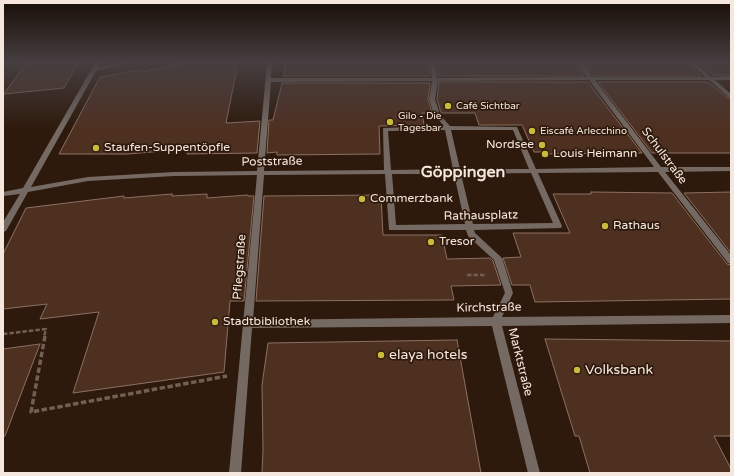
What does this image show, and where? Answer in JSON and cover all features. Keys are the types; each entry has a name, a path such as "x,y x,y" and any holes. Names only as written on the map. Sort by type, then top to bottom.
{"street":[{"path":"3,229 86,85"},
{"name":"Pflegstraße","path":"235,473 243,373 249,324 260,174 269,85"},
{"name":"Marktstraße","path":"434,85 432,99 437,115 448,128 471,234 498,258 509,292 496,321 534,473"},
{"name":"Schulstraße","path":"596,85 731,261"},
{"path":"718,85 731,97"},
{"name":"Rathausplatz","path":"515,128 533,170 558,226 392,228 385,129 515,128"},
{"name":"Poststraße","path":"3,194 88,179 174,174 731,169"},
{"name":"Kirchstraße","path":"249,324 731,319"}],"path":[{"path":"3,334 46,329 31,412 243,373"}],"building":[{"path":"10,85 66,85 64,88 4,94"},
{"path":"96,85 234,85 226,123 260,121 257,153 187,154 187,149 128,154 59,154"},
{"path":"281,85 430,85 428,99 432,113 422,113 424,125 379,126 380,154 277,155 277,152 267,153 269,120 273,120"},
{"path":"439,85 590,85 642,153 544,154 543,152 534,152 522,125 479,125 475,113 441,113 437,99"},
{"path":"600,85 712,85 731,100 731,153 652,153"},
{"name":"Rathaus","path":"591,192 672,193 727,264 731,265 731,299 535,302 530,285 512,285 503,258 521,257 513,233 570,233 553,194 591,194"},
{"path":"731,192 731,253 684,193"},
{"path":"172,194 172,196 207,194 207,198 248,195 254,196 244,301 230,301 224,372 73,393 99,312 40,319 47,304 3,309 3,254 26,208 124,196 124,198"},
{"path":"381,195 383,235 442,235 447,259 490,258 493,261 501,285 451,286 454,300 256,301 264,196"},
{"path":"545,339 731,341 731,436 714,436 731,469 731,473 590,473 579,436 575,436"},
{"path":"457,340 481,473 262,473 262,385 268,343"},
{"path":"40,344 5,436 3,436 3,349"}],"place":[{"name":"Café Sichtbar","path":"448,106"},
{"name":"Gilo - Die Tagesbar","path":"390,122"},
{"name":"Eiscafé Arlecchino","path":"532,131"},
{"name":"Nordsee","path":"542,145"},
{"name":"Staufen-Suppentöpfle","path":"96,148"},
{"name":"Louis Heimann","path":"545,154"},
{"name":"Commerzbank","path":"362,199"},
{"name":"Rathaus","path":"605,226"},
{"name":"Tresor","path":"431,242"},
{"name":"Stadtbibliothek","path":"215,322"},
{"name":"elaya hotels","path":"381,355"},
{"name":"Volksbank","path":"577,370"}],"district":[{"name":"Göppingen","path":"463,173"}]}
